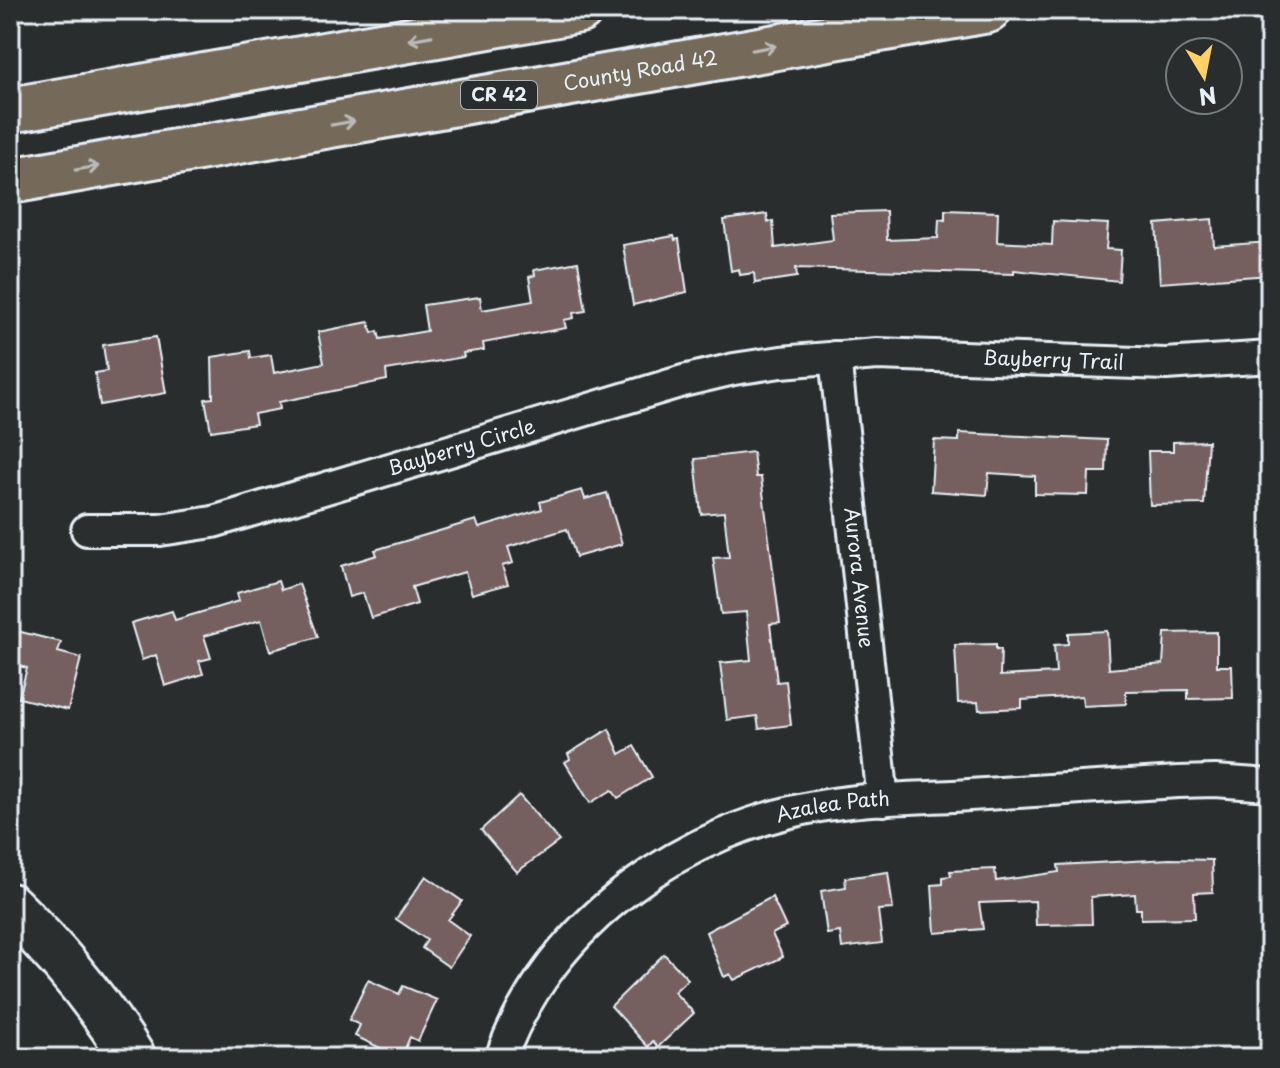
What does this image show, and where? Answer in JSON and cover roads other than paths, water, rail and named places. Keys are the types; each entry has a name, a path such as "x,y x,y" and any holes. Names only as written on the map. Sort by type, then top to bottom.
{"highway":[{"path":"10,110 580,10"},
{"name":"County Road 42","path":"10,181 988,10"}],"street":[{"name":"Bayberry Trail","path":"835,357 928,355 1166,364 1270,357"},
{"name":"Bayberry Circle","path":"87,530 160,530 213,522 683,381 765,364 835,357"},
{"name":"Aurora Avenue","path":"835,357 883,800"},
{"name":"Azalea Path","path":"501,1058 527,1005 552,965 582,930 616,899 695,846 779,815 826,805 883,800 1178,782 1270,785"},
{"path":"10,906 54,949 110,1020 133,1058"}]}
